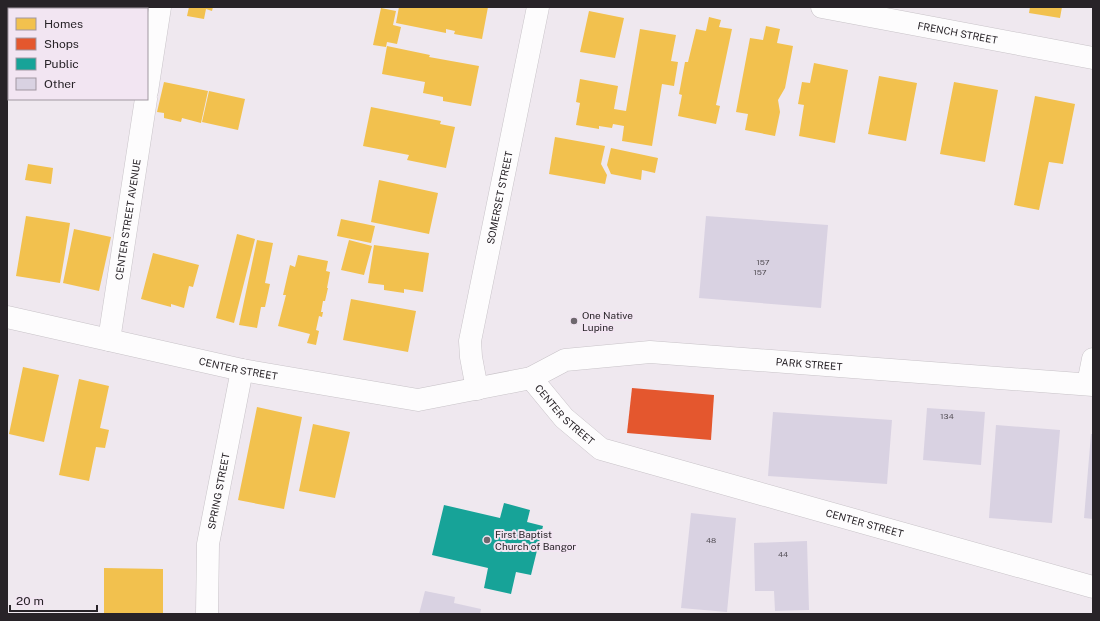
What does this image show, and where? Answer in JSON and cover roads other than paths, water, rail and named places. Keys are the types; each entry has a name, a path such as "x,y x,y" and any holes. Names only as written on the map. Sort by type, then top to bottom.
{"street":[{"path":"148,85 160,7"},
{"name":"SOMERSET STREET","path":"477,389 471,357 470,341 538,7"},
{"name":"FRENCH STREET","path":"822,7 1093,58"},
{"name":"CENTER STREET AVENUE","path":"109,340 146,100"},
{"name":"CENTER STREET","path":"7,318 242,370 418,400 531,378 564,418 602,449 1093,587"},
{"name":"PARK STREET","path":"531,378 565,360 650,352 1091,384"},
{"path":"1091,384 1093,360"},
{"name":"SPRING STREET","path":"207,614 208,544 242,370"}],"place":[{"name":"One Native Lupine","path":"574,321"},
{"name":"First Baptist Church of Bangor","path":"487,540"}]}
